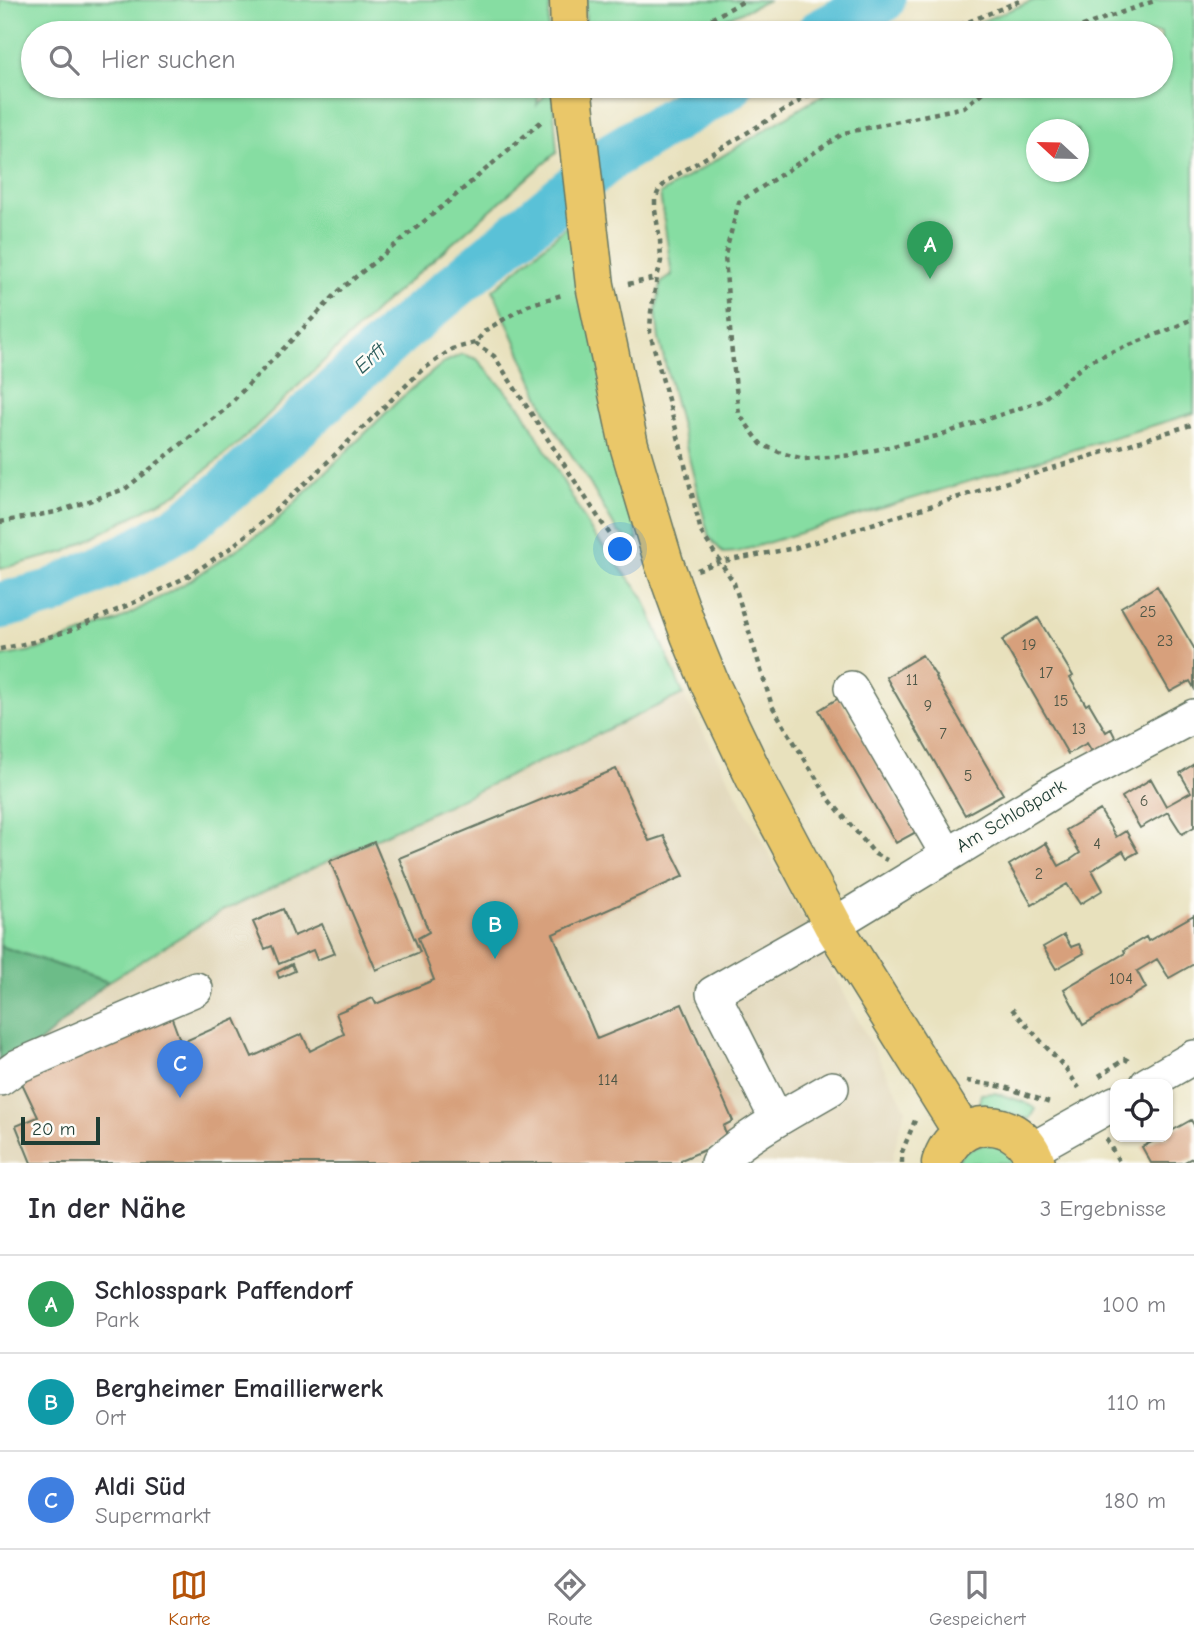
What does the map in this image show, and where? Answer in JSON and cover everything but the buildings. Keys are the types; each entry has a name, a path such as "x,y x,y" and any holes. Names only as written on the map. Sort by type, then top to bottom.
{"main road":[{"path":"569,0 570,21"},
{"path":"573,98 595,285 629,445 664,563 690,635 710,684 757,782 834,925 963,1133"},
{"path":"941,1163 949,1145 963,1133 976,1127 993,1125 1009,1129 1022,1139 1033,1156"}],"street":[{"path":"851,688 947,854"},
{"name":"Am Schloßpark","path":"777,1120 713,993 834,925 1059,787 1194,716"},
{"path":"0,1079 18,1066 196,989"},
{"path":"1156,1079 1194,1057"},
{"path":"718,1163 734,1148 832,1088"},
{"path":"1033,1156 1110,1106"}],"path":[{"path":"707,21 746,0"},
{"path":"970,21 1022,0"},
{"path":"1097,21 1157,0"},
{"path":"0,522 56,512 125,489 223,411 341,289 573,98"},
{"path":"805,98 667,181 659,190 655,199 655,210 662,261 657,278 650,333 701,532 734,583 772,706 829,799 875,854 915,876"},
{"path":"975,98 964,107 844,133 739,202 725,255 731,344 739,414 761,444 804,459 853,455 937,436 1041,401 1089,361 1194,318"},
{"path":"628,284 657,278"},
{"path":"0,649 74,629 190,575 229,549 266,519 421,371 452,349 475,343 486,330 528,305 562,295"},
{"path":"475,343 494,356 624,554 645,563 664,563"},
{"path":"719,562 795,548 1194,424"},
{"path":"1012,1009 1066,1069 1079,1088"},
{"path":"902,1163 902,1152 918,1115 939,1094"},
{"path":"1103,1133 1120,1163"}],"shaded area":[{"path":"683,694 906,1109 892,1163 0,1163 0,1078 108,982 222,911"}],"green space":[{"path":"0,0 550,0 549,21 21,21 21,98 538,98 537,105 543,98 553,98 557,152 386,301 240,442 179,492 65,552 0,569"},
{"path":"586,0 769,0 721,21 585,21"},
{"path":"1035,0 1194,0 1194,413 737,552 723,553 709,537 659,339 656,311 661,283 672,275 660,194 817,98 1173,98 1173,21 982,21"},
{"path":"571,223 638,540 630,540 617,531 551,423 493,290"},
{"path":"462,354 477,359 522,409 593,534 643,596 683,694 222,911 108,982 0,946 0,657 36,650 117,621 191,580 271,526 400,399 443,363"},
{"path":"0,946 108,982 0,1078"},
{"path":"995,1093 1024,1102 1036,1109 1030,1119 992,1110 979,1103 981,1094"},
{"path":"996,1140 1021,1163 957,1163 963,1151"}],"waterway":[{"name":"Erft","path":"842,21 882,0"},
{"name":"Erft","path":"0,606 50,593 140,550 186,523 226,491 397,334 613,155 709,98"}],"place":[{"name":"Schlosspark Paffendorf","path":"930,279"},
{"name":"Bergheimer Emaillierwerk","path":"495,959"},
{"name":"Aldi Süd","path":"180,1098"}]}
